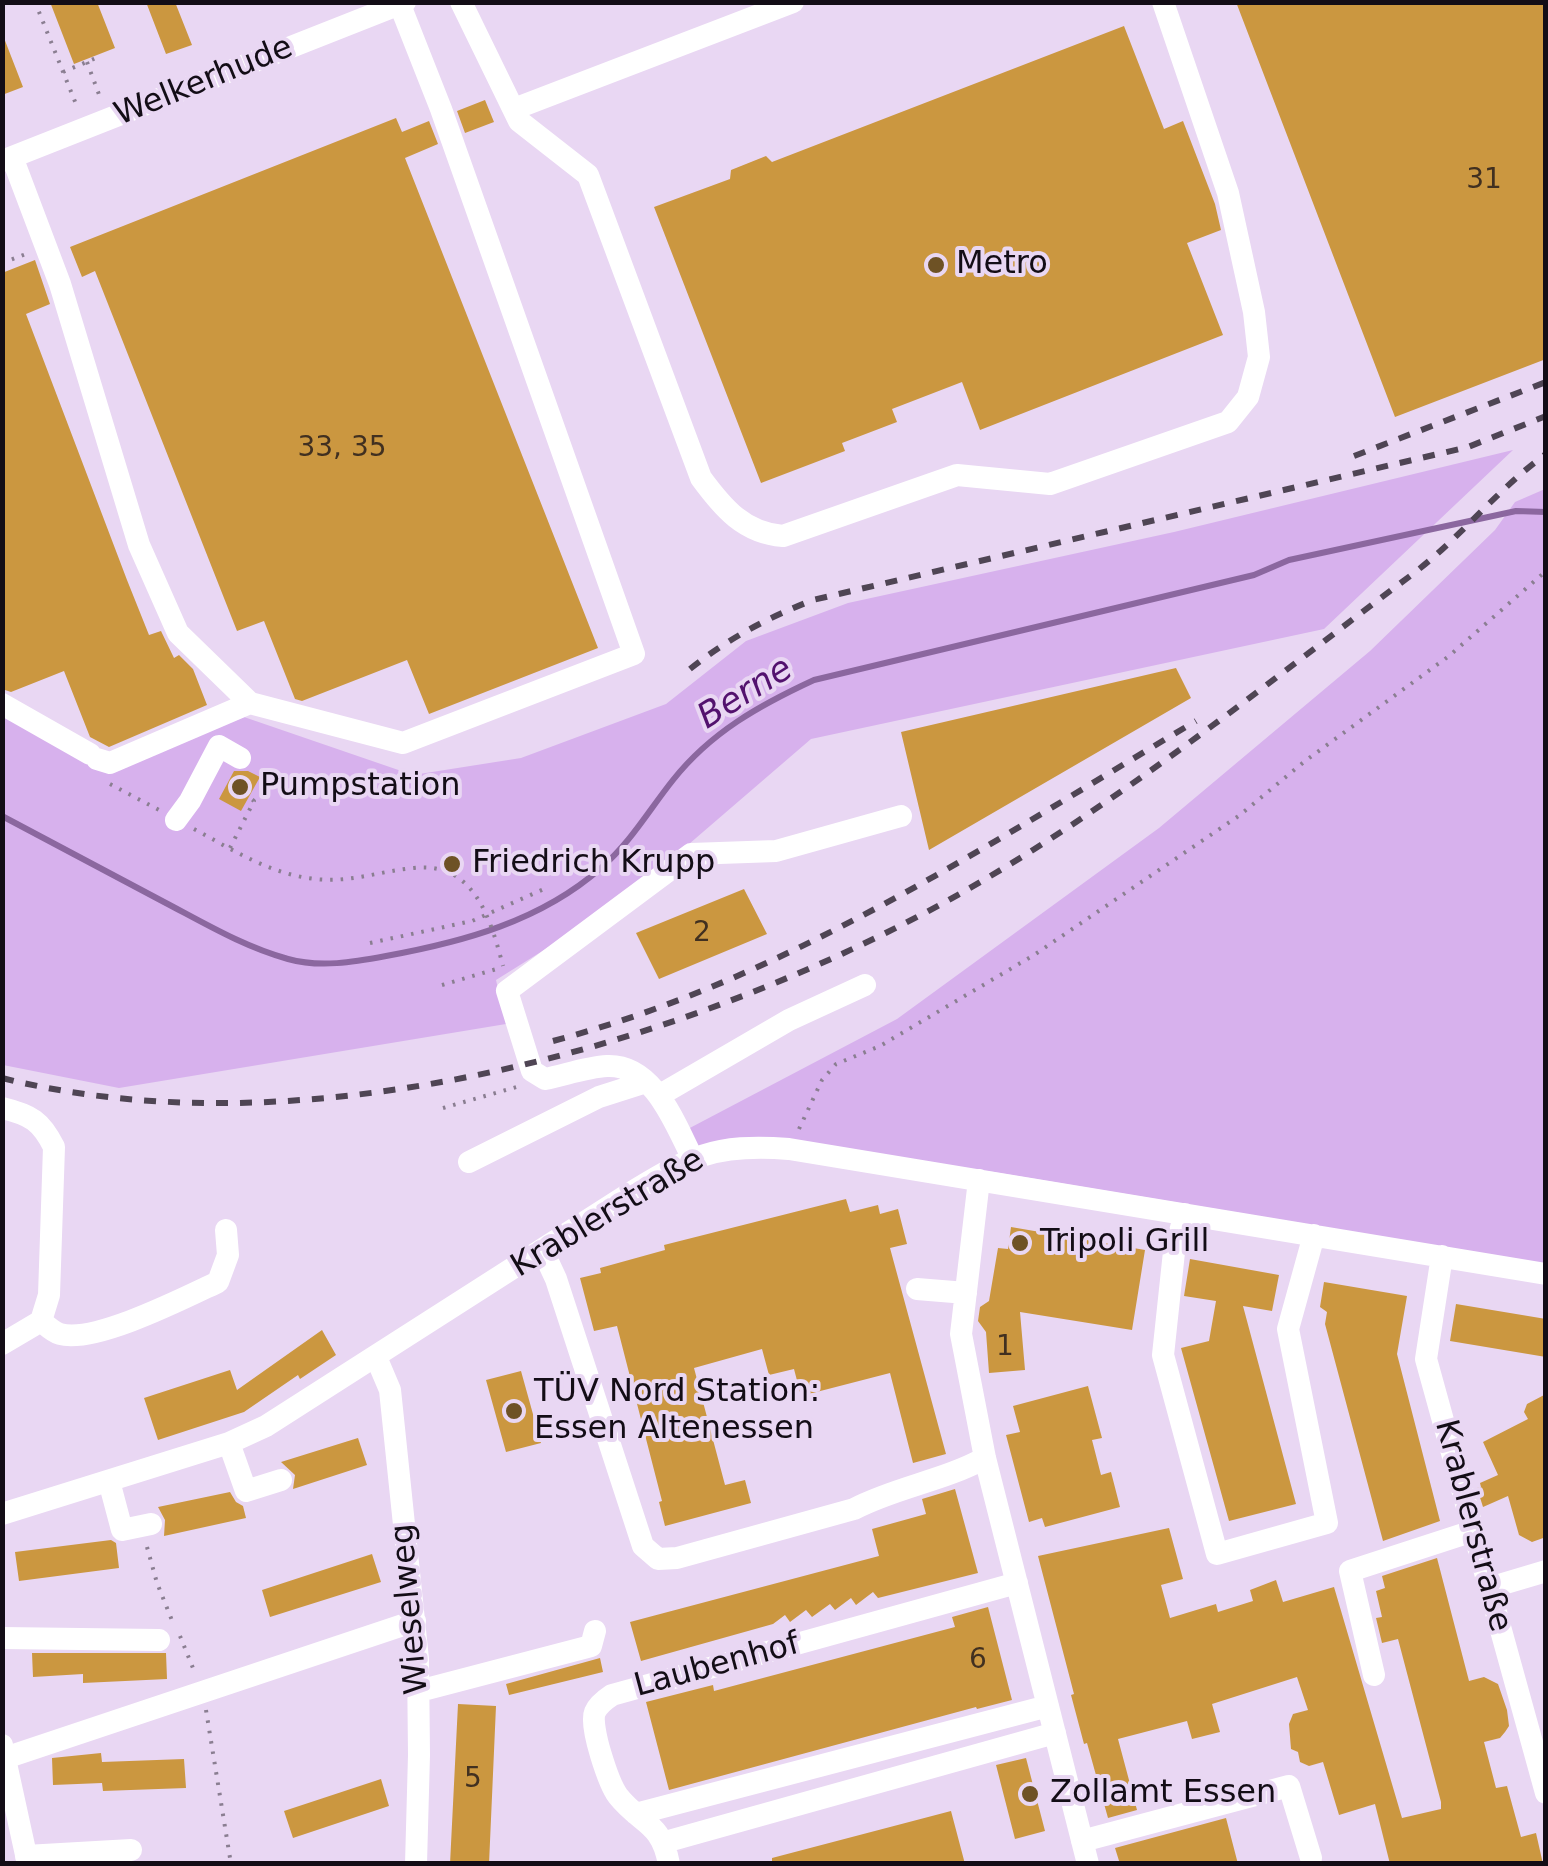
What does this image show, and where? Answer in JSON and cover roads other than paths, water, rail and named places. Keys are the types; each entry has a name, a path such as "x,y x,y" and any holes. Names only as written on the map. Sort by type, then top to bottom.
{"street":[{"path":"461,2 519,120 588,175 701,478 720,506 742,524 762,534 783,536 958,475 1050,484 1228,422 1248,397 1258,357 1254,312 1228,193 1163,2"},
{"path":"514,109 793,2"},
{"path":"9,171 60,284 139,545 178,633 250,703 403,743 634,654 402,4"},
{"name":"Welkerhude","path":"9,171 82,119 402,4"},
{"path":"2,704 110,763 250,703"},
{"path":"176,820 219,746 240,758"},
{"path":"693,1159 653,1088 624,1067 604,1066 545,1079 532,1071 507,991 691,854 776,851 900,816"},
{"path":"468,1162 599,1097 653,1088 865,985"},
{"path":"2,1108 44,1126 54,1147 49,1295 41,1320 2,1344"},
{"name":"Krablerstraße","path":"2,1514 229,1442 266,1426 627,1195 718,1149 777,1148 1546,1274"},
{"path":"979,1180 961,1334 985,1458 1085,1852 1289,1786 1311,1858"},
{"path":"1185,1214 1174,1252 1164,1355 1217,1554 1327,1523 1288,1330 1314,1235"},
{"path":"41,1320 57,1334 81,1337 165,1307 218,1282 228,1255 226,1230"},
{"path":"543,1251 562,1297 643,1546 658,1559 677,1558 854,1509 881,1494 956,1474 985,1458"},
{"name":"Krablerstraße","path":"1442,1256 1426,1359 1546,1793"},
{"path":"917,1289 966,1294"},
{"name":"Wieselweg","path":"376,1357 390,1390 415,1621 419,1691 416,1864"},
{"path":"229,1442 246,1490 281,1480"},
{"path":"109,1481 122,1530 152,1524"},
{"path":"1374,1676 1350,1571 1474,1531"},
{"path":"1489,1588 1546,1571"},
{"name":"Laubenhof","path":"667,1853 655,1828 615,1792 594,1728 595,1712 612,1695 1017,1583"},
{"path":"131,1850 27,1860 4,1752 415,1621"},
{"path":"419,1691 591,1646 595,1631"},
{"path":"2,1638 159,1640"},
{"path":"636,1814 1048,1706"},
{"path":"667,1853 1054,1733"}],"waterway":[{"name":"Berne","path":"2,816 209,926 272,954 325,964 415,950 500,927 578,886 622,848 673,780 703,748 756,710 814,680 1254,575 1289,560 1516,511 1546,512"}],"railway":[{"path":"1354,456 1546,382"},
{"path":"690,669 749,630 813,600 1468,447 1546,416"},
{"path":"2,1078 120,1098 244,1103 370,1093 497,1071 622,1038 743,996 857,947 963,892 1079,820 1410,576 1546,454"},
{"path":"553,1041 639,1014 805,945 964,860 1196,721"}],"place":[{"name":"Metro","path":"936,265"},
{"name":"Pumpstation","path":"240,787"},
{"name":"Friedrich Krupp","path":"452,864"},
{"name":"Tripoli Grill","path":"1020,1243"},
{"name":"TÜV Nord Station: Essen Altenessen","path":"514,1411"},
{"name":"Zollamt Essen","path":"1030,1794"}]}
